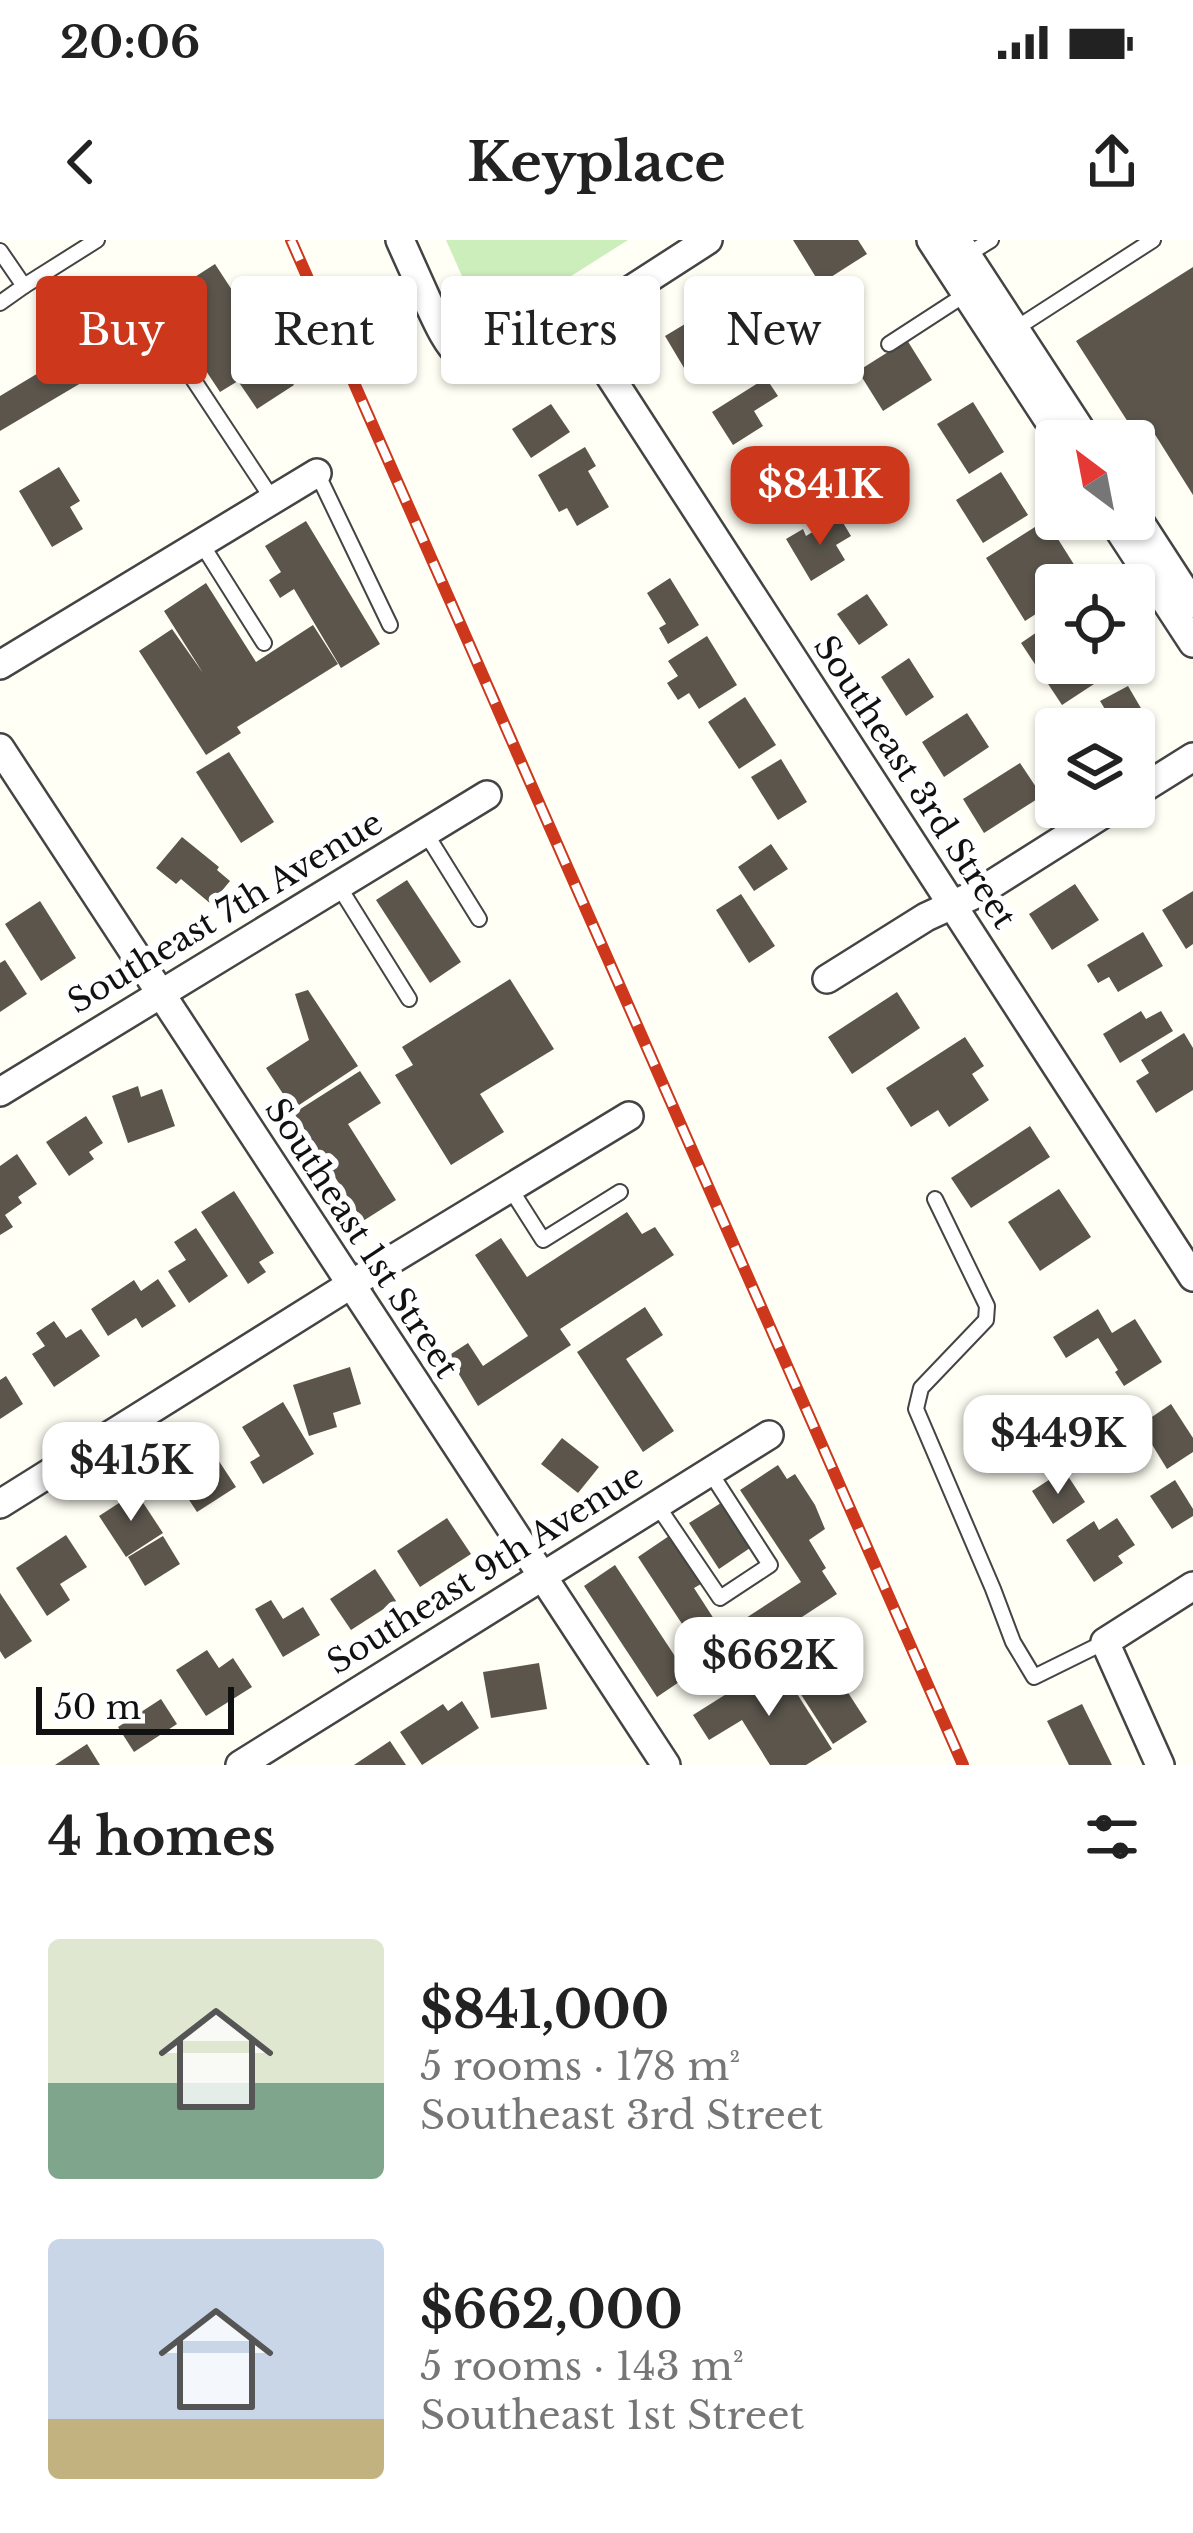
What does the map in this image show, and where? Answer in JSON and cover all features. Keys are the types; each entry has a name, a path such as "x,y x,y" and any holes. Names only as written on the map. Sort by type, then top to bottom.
{"street":[{"path":"400,240 441,331"},
{"path":"653,276 708,240"},
{"path":"931,240 1048,420"},
{"path":"962,248 1074,420"},
{"name":"Southeast 3rd Street","path":"615,384 1193,1277"},
{"path":"0,665 317,473"},
{"path":"1126,540 1193,644"},
{"path":"1152,540 1193,604"},
{"name":"Southeast 1st Street","path":"0,748 666,1765"},
{"path":"1155,781 1193,757"},
{"name":"Southeast 7th Avenue","path":"0,1092 487,794"},
{"path":"827,979 1081,828"},
{"path":"0,1504 629,1116"},
{"name":"Southeast 9th Avenue","path":"240,1765 770,1435"},
{"path":"1160,1765 1105,1642 1193,1586"}],"lane":[{"path":"0,303 97,240"},
{"path":"962,248 991,240"},
{"path":"1015,329 1153,240"},
{"path":"0,251 24,286"},
{"path":"889,344 966,295"},
{"path":"196,384 273,500"},
{"path":"317,473 390,625"},
{"path":"201,543 264,643"},
{"path":"425,832 479,920"},
{"path":"338,884 409,999"},
{"path":"510,1188 543,1240 620,1192"},
{"path":"935,1199 987,1306 986,1320 921,1388 916,1409 1013,1642 1034,1677 1105,1642"},
{"path":"657,1504 720,1598 770,1565 710,1472"}],"green space":[{"path":"446,240 628,240 571,276 462,276"}],"building":[{"path":"793,240 858,240 867,254 833,276 815,276"},
{"path":"215,264 231,289 233,384 220,392 207,372 207,276 196,276"},
{"path":"1193,267 1193,495 1155,435 1155,420 1127,420 1076,341"},
{"path":"684,325 684,368 665,336"},
{"path":"907,340 932,380 883,411 864,381 864,367"},
{"path":"36,374 36,384 79,384 0,431 0,396"},
{"path":"240,384 293,384 294,385 257,409"},
{"path":"756,384 770,384 778,396 754,411 763,426 733,445 712,412"},
{"path":"973,402 1004,452 969,474 937,424"},
{"path":"551,404 570,432 531,458 512,429"},
{"path":"585,447 596,466 588,471 609,507 577,526 567,508 559,512 538,475"},
{"path":"796,450 817,483 772,513 742,467 764,454 771,466"},
{"path":"59,467 80,501 70,507 83,529 52,547 19,491"},
{"path":"1001,472 1028,515 983,543 956,500"},
{"path":"839,516 851,536 836,545 845,560 811,581 786,539 803,529 806,536"},
{"path":"306,521 380,644 341,668 294,589 280,598 269,580 281,572 265,546"},
{"path":"1035,527 1035,540 1059,540 1074,564 1035,564 1035,615 1025,621 986,558"},
{"path":"670,578 699,625 668,644 659,628 666,624 647,593"},
{"path":"206,583 256,662 313,625 338,664 237,727 241,733 206,755 139,651 172,629 203,673 164,611"},
{"path":"867,594 888,625 859,645 837,614"},
{"path":"1035,633 1035,664 1021,643"},
{"path":"707,636 737,685 699,709 689,693 678,700 667,683 678,676 668,661"},
{"path":"909,658 934,697 906,716 881,677"},
{"path":"1048,684 1094,684 1062,705"},
{"path":"1128,686 1141,708 1104,708 1100,701"},
{"path":"745,697 776,745 739,769 708,722"},
{"path":"967,713 989,747 944,777 922,742"},
{"path":"229,752 274,822 241,843 196,772"},
{"path":"781,759 807,802 778,820 751,777"},
{"path":"1020,763 1035,786 1035,800 984,833 963,799"},
{"path":"182,837 230,881 211,904 181,879 176,884 156,868"},
{"path":"771,844 788,869 754,891 738,867"},
{"path":"407,880 461,962 430,983 376,900"},
{"path":"1075,884 1099,920 1052,950 1029,914"},
{"path":"1193,891 1193,944 1186,949 1162,910"},
{"path":"741,894 775,946 749,963 716,910"},
{"path":"40,901 76,958 41,981 5,924"},
{"path":"1143,932 1163,966 1118,992 1109,977 1098,983 1087,965"},
{"path":"5,960 27,994 0,1012 0,963"},
{"path":"510,979 554,1049 480,1094 504,1132 451,1165 395,1075 413,1065 402,1047"},
{"path":"308,990 358,1066 293,1109 266,1068 309,1040 295,994"},
{"path":"897,992 920,1028 852,1074 828,1037"},
{"path":"1141,1011 1146,1019 1161,1011 1173,1031 1120,1063 1103,1034"},
{"path":"1184,1033 1193,1048 1193,1090 1156,1113 1136,1081 1149,1073 1141,1060"},
{"path":"965,1037 984,1066 972,1074 989,1100 949,1127 938,1110 911,1127 886,1088"},
{"path":"360,1071 381,1103 348,1124 396,1200 363,1221 294,1113"},
{"path":"138,1086 141,1097 162,1089 175,1126 128,1143 112,1096"},
{"path":"86,1116 103,1143 89,1152 94,1159 69,1176 46,1142"},
{"path":"1030,1126 1050,1157 971,1208 951,1178"},
{"path":"17,1154 37,1184 18,1197 22,1203 5,1215 13,1227 0,1235 0,1166"},
{"path":"1059,1189 1091,1237 1040,1271 1008,1222"},
{"path":"234,1191 274,1253 259,1262 266,1272 248,1284 201,1212"},
{"path":"627,1212 642,1234 655,1227 674,1255 560,1329 571,1345 478,1406 448,1356 468,1343 483,1366 528,1336 475,1255 501,1238 527,1277"},
{"path":"196,1228 228,1276 189,1303 168,1271 186,1260 174,1242"},
{"path":"158,1279 176,1306 142,1328 136,1318 108,1336 91,1309 134,1280 141,1291"},
{"path":"645,1307 663,1335 626,1359 674,1431 643,1452 577,1352"},
{"path":"1098,1309 1112,1333 1135,1319 1162,1362 1124,1386 1098,1338 1066,1358 1053,1337"},
{"path":"54,1321 66,1338 81,1329 100,1356 54,1387 32,1354 45,1346 36,1333"},
{"path":"350,1367 361,1404 333,1413 337,1427 309,1436 293,1385"},
{"path":"6,1376 23,1404 0,1419 0,1380"},
{"path":"1055,1397 1072,1426 1047,1441 1030,1410"},
{"path":"283,1402 314,1454 263,1484 250,1462 260,1456 242,1427"},
{"path":"1171,1404 1193,1438 1193,1452 1167,1469 1140,1425"},
{"path":"562,1438 599,1467 578,1493 541,1464"},
{"path":"209,1446 236,1487 197,1512 170,1471"},
{"path":"778,1465 787,1479 795,1474 815,1505 825,1529 809,1540 837,1594 715,1674 638,1557 669,1536 701,1584 694,1588 723,1633 801,1582 740,1490"},
{"path":"1064,1470 1085,1502 1053,1524 1032,1491"},
{"path":"1175,1480 1193,1516 1172,1529 1150,1496"},
{"path":"136,1492 163,1533 126,1557 99,1516"},
{"path":"721,1503 750,1548 719,1569 689,1523"},
{"path":"447,1518 471,1554 420,1587 397,1551"},
{"path":"1117,1518 1135,1545 1118,1556 1123,1563 1094,1582 1066,1540 1094,1521 1099,1530"},
{"path":"66,1535 87,1567 60,1584 70,1600 47,1616 16,1568"},
{"path":"163,1536 180,1564 145,1586 128,1557"},
{"path":"615,1565 688,1676 657,1697 584,1586"},
{"path":"375,1569 396,1601 351,1630 330,1599"},
{"path":"0,1593 32,1641 5,1659 0,1651"},
{"path":"271,1600 283,1619 303,1607 320,1635 283,1657 255,1609"},
{"path":"803,1623 867,1722 833,1744 769,1645"},
{"path":"207,1650 219,1668 233,1658 252,1687 206,1716 176,1670"},
{"path":"777,1662 832,1749 806,1765 770,1765 742,1720 709,1740 693,1715"},
{"path":"539,1663 547,1709 491,1718 483,1672"},
{"path":"161,1699 177,1724 134,1752 118,1727"},
{"path":"462,1701 479,1728 422,1765 400,1732 443,1704 448,1711"},
{"path":"1082,1704 1112,1765 1069,1765 1047,1721"},
{"path":"390,1741 406,1765 354,1765"},
{"path":"87,1744 100,1765 55,1765"}],"railway":[{"path":"291,240 963,1765"}]}
